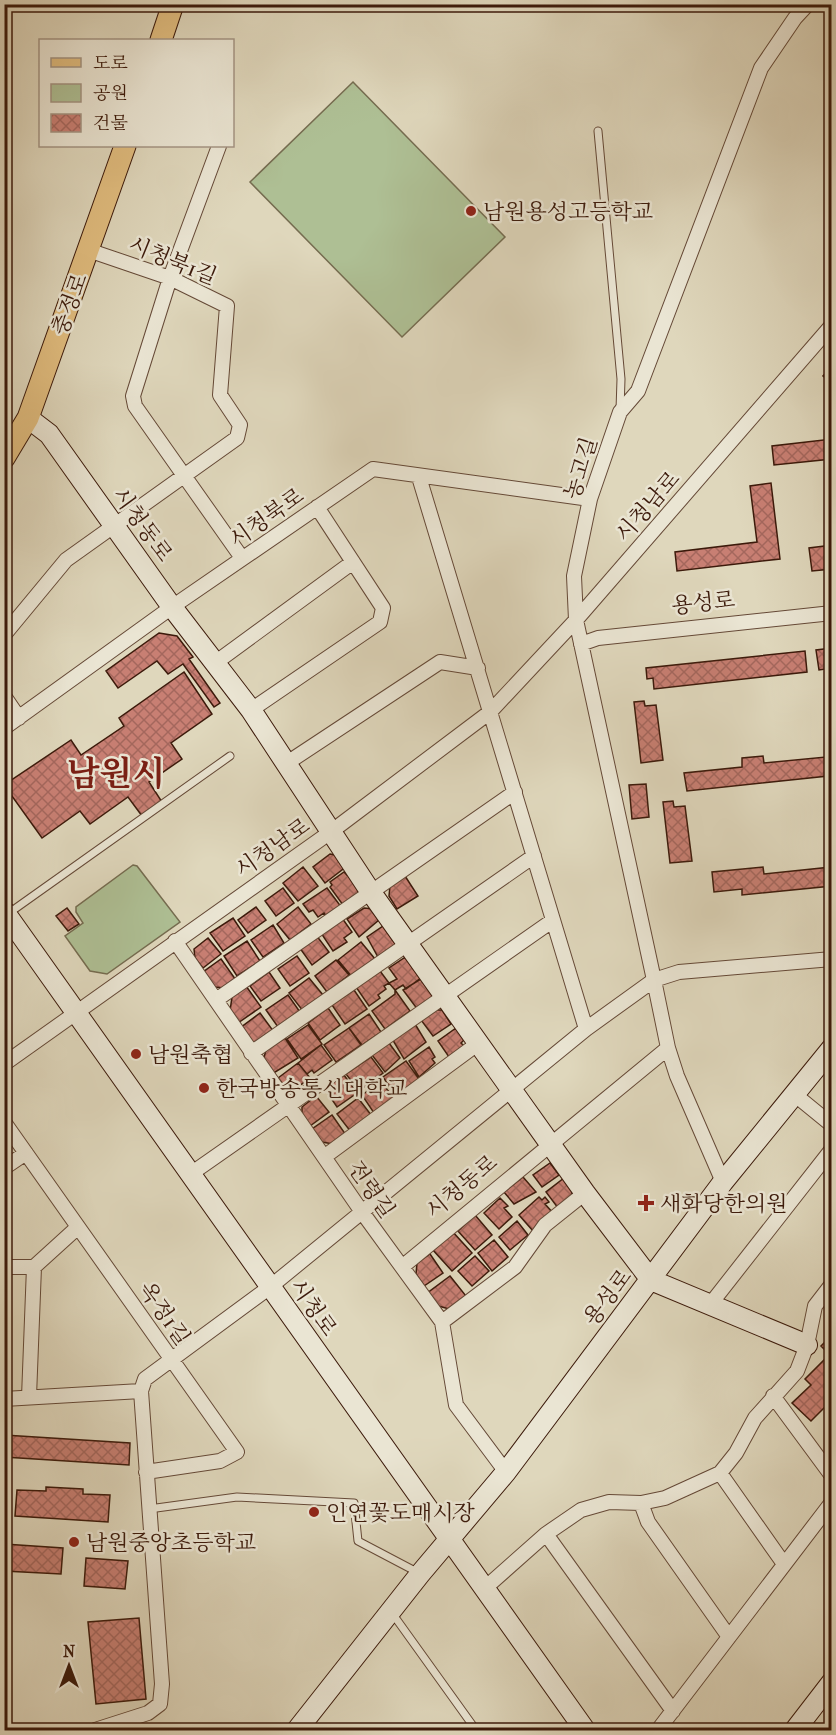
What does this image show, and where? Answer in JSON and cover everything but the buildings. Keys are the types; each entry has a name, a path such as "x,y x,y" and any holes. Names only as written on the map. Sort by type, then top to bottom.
{"main road":[{"path":"161,39 173,4"},
{"name":"충정로","path":"4,458 28,418 124,147"}],"street":[{"name":"농고길","path":"723,1182 677,1076 668,1048 576,620 574,576 590,499 620,412 638,391 761,68 795,18 808,4"},
{"path":"219,147 170,278 133,396 135,406 242,558"},
{"name":"시청북1길","path":"4,635 66,560 237,438 240,425 219,395 228,306 170,278 88,250"},
{"name":"시청남로","path":"4,1064 332,831 490,712 576,620 831,325"},
{"name":"시청동로","path":"28,418 49,434 172,606 251,710 370,891 480,1042 511,1090 551,1142 585,1193 651,1280"},
{"name":"시청북로","path":"4,728 172,606 373,470 590,499"},
{"path":"419,477 586,1029"},
{"path":"251,710 380,622 383,608 317,507"},
{"path":"215,663 353,562"},
{"name":"용성로","path":"581,644 598,638 831,613"},
{"path":"287,763 440,662 478,668"},
{"path":"4,696 19,718"},
{"path":"216,1000 515,792"},
{"path":"251,1053 534,856"},
{"name":"시청로","path":"6,912 585,1731"},
{"path":"192,1173 552,921"},
{"name":"전령길","path":"175,941 362,1212 442,1322 456,1405 506,1472"},
{"path":"654,980 679,972 831,959"},
{"name":"시청동로","path":"141,1391 145,1379 270,1287 586,1029 654,980"},
{"path":"324,1157 480,1042"},
{"name":"시청동로","path":"402,1267 668,1048"},
{"name":"용성로","path":"297,1731 449,1538 506,1472 723,1182 831,1048"},
{"path":"794,1094 831,1125"},
{"name":"옥정1길","path":"4,1122 237,1452 219,1461 146,1472"},
{"path":"710,1306 831,1149"},
{"path":"4,1168 26,1154"},
{"path":"442,1322 515,1268 545,1225 585,1193"},
{"path":"4,1267 34,1267 78,1227"},
{"path":"29,1396 34,1267"},
{"path":"651,1280 807,1345"},
{"path":"484,1589 546,1534 581,1510 609,1502 641,1503 665,1498 720,1473 736,1454 755,1418 797,1371 807,1345 815,1306 831,1284"},
{"path":"4,1399 141,1391 162,1684 160,1704 148,1713 95,1731"},
{"path":"773,1396 831,1476"},
{"path":"720,1473 784,1564"},
{"path":"658,1731 831,1502"},
{"path":"641,1503 648,1522 729,1637"},
{"path":"546,1534 674,1711"},
{"path":"795,1731 831,1683"}],"lane":[{"path":"598,132 621,379 620,412"},
{"path":"6,912 230,756"},
{"path":"149,1509 237,1497 354,1503 358,1541 420,1574"},
{"path":"391,1611 476,1731"}],"green space":[{"path":"353,82 505,237 402,337 250,182"},
{"path":"133,865 137,866 180,922 107,974 90,971 65,936 83,923 76,912 76,907"}],"place":[{"name":"남원용성고등학교","path":"471,211"},
{"name":"남원축협","path":"136,1054"},
{"name":"한국방송통신대학교","path":"204,1088"},
{"name":"새화당한의원","path":"646,1203"},
{"name":"인연꽃도매시장","path":"314,1512"},
{"name":"남원중앙초등학교","path":"74,1542"}],"district":[{"name":"남원시","path":"116,773"}]}
